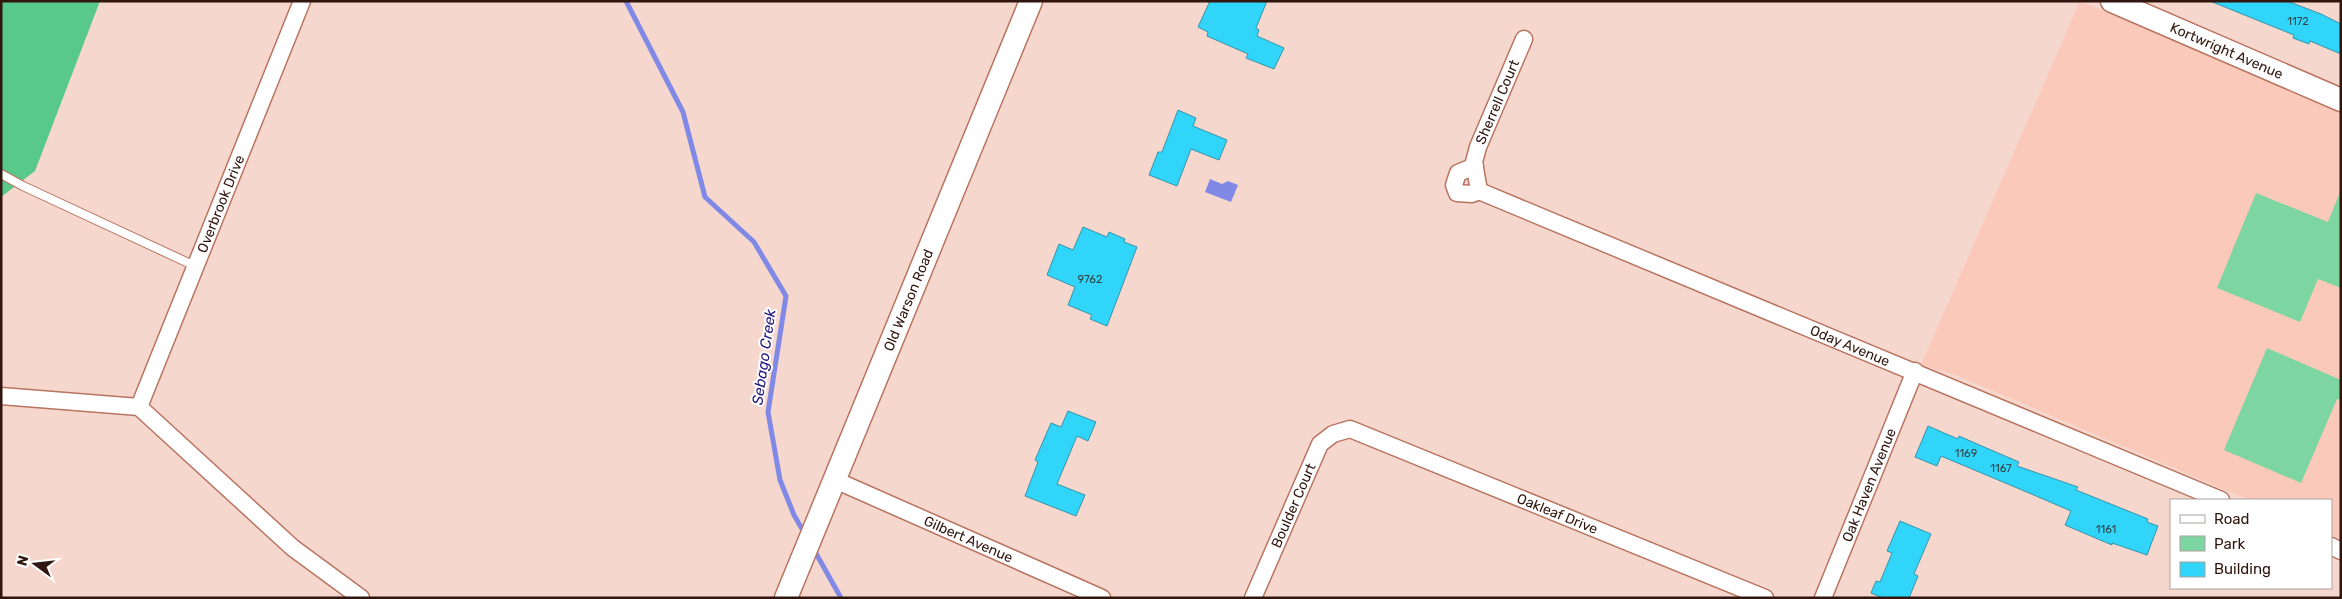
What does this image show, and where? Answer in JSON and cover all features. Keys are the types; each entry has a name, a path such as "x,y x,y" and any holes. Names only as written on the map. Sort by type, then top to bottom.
{"street":[{"name":"Overbrook Drive","path":"139,407 302,1"},
{"name":"Old Warson Road","path":"786,597 1031,1"},
{"name":"Kortwright Avenue","path":"2112,1 2341,100"},
{"name":"Sherrell Court","path":"1479,191 1474,162 1478,147 1524,39"},
{"path":"1475,166 1458,173 1454,186 1457,193 1472,194 1479,191"},
{"name":"Oday Avenue","path":"1479,191 1699,284 1916,371 2219,499"},
{"name":"Oak Haven Avenue","path":"1823,598 1916,371"},
{"path":"1,396 139,407 293,548 361,598"},
{"name":"Boulder Court","path":"1253,598 1320,444 1333,434 1350,429"},
{"name":"Oakleaf Drive","path":"1350,429 1765,598"},
{"name":"Gilbert Avenue","path":"835,480 1102,598"}],"lane":[{"path":"1,174 194,266"}],"shaded area":[{"path":"2080,1 2341,110 2341,539 2332,535 2332,499 2247,499 1956,375 1921,365"}],"green space":[{"path":"1,1 100,1 35,171 1,197"},
{"path":"2340,192 2341,288 2318,279 2300,322 2217,288 2256,193 2328,222"},
{"path":"2267,348 2341,380 2341,400 2337,399 2301,483 2224,450"}],"water":[{"path":"1210,179 1222,184 1228,181 1238,185 1231,202 1205,192"}],"building":[{"path":"1210,1 1267,1 1256,28 1259,30 1257,36 1284,48 1274,69 1246,58 1248,54 1207,36 1208,32 1198,27"},
{"path":"2210,1 2287,1 2321,14 2341,24 2341,54 2310,41 2309,44 2293,38 2294,35"},
{"path":"1178,110 1196,118 1193,126 1227,140 1219,160 1191,149 1177,186 1149,175 1158,152 1162,152"},
{"path":"1083,227 1107,237 1109,232 1125,239 1124,242 1137,247 1107,326 1090,319 1092,315 1068,305 1075,287 1047,275 1059,244 1073,250"},
{"path":"1068,411 1096,422 1088,441 1077,436 1057,484 1085,495 1076,516 1025,496 1038,462 1035,460 1051,423 1061,427"},
{"path":"1928,426 1958,439 1959,436 2019,462 2017,466 2078,487 2076,490 2148,519 2147,522 2158,526 2147,555 2112,543 2112,545 2065,525 2071,511 2022,490 1941,456 1937,466 1915,457"},
{"path":"1900,521 1931,534 1914,574 1918,576 1909,598 1883,598 1871,593 1876,581 1880,582 1892,553 1887,551"}],"waterway":[{"name":"Sebago Creek","path":"626,1 683,112 705,197 754,242 786,296 768,412 780,480 794,515 805,534"},
{"name":"Sebago Creek","path":"813,548 841,598"}]}
